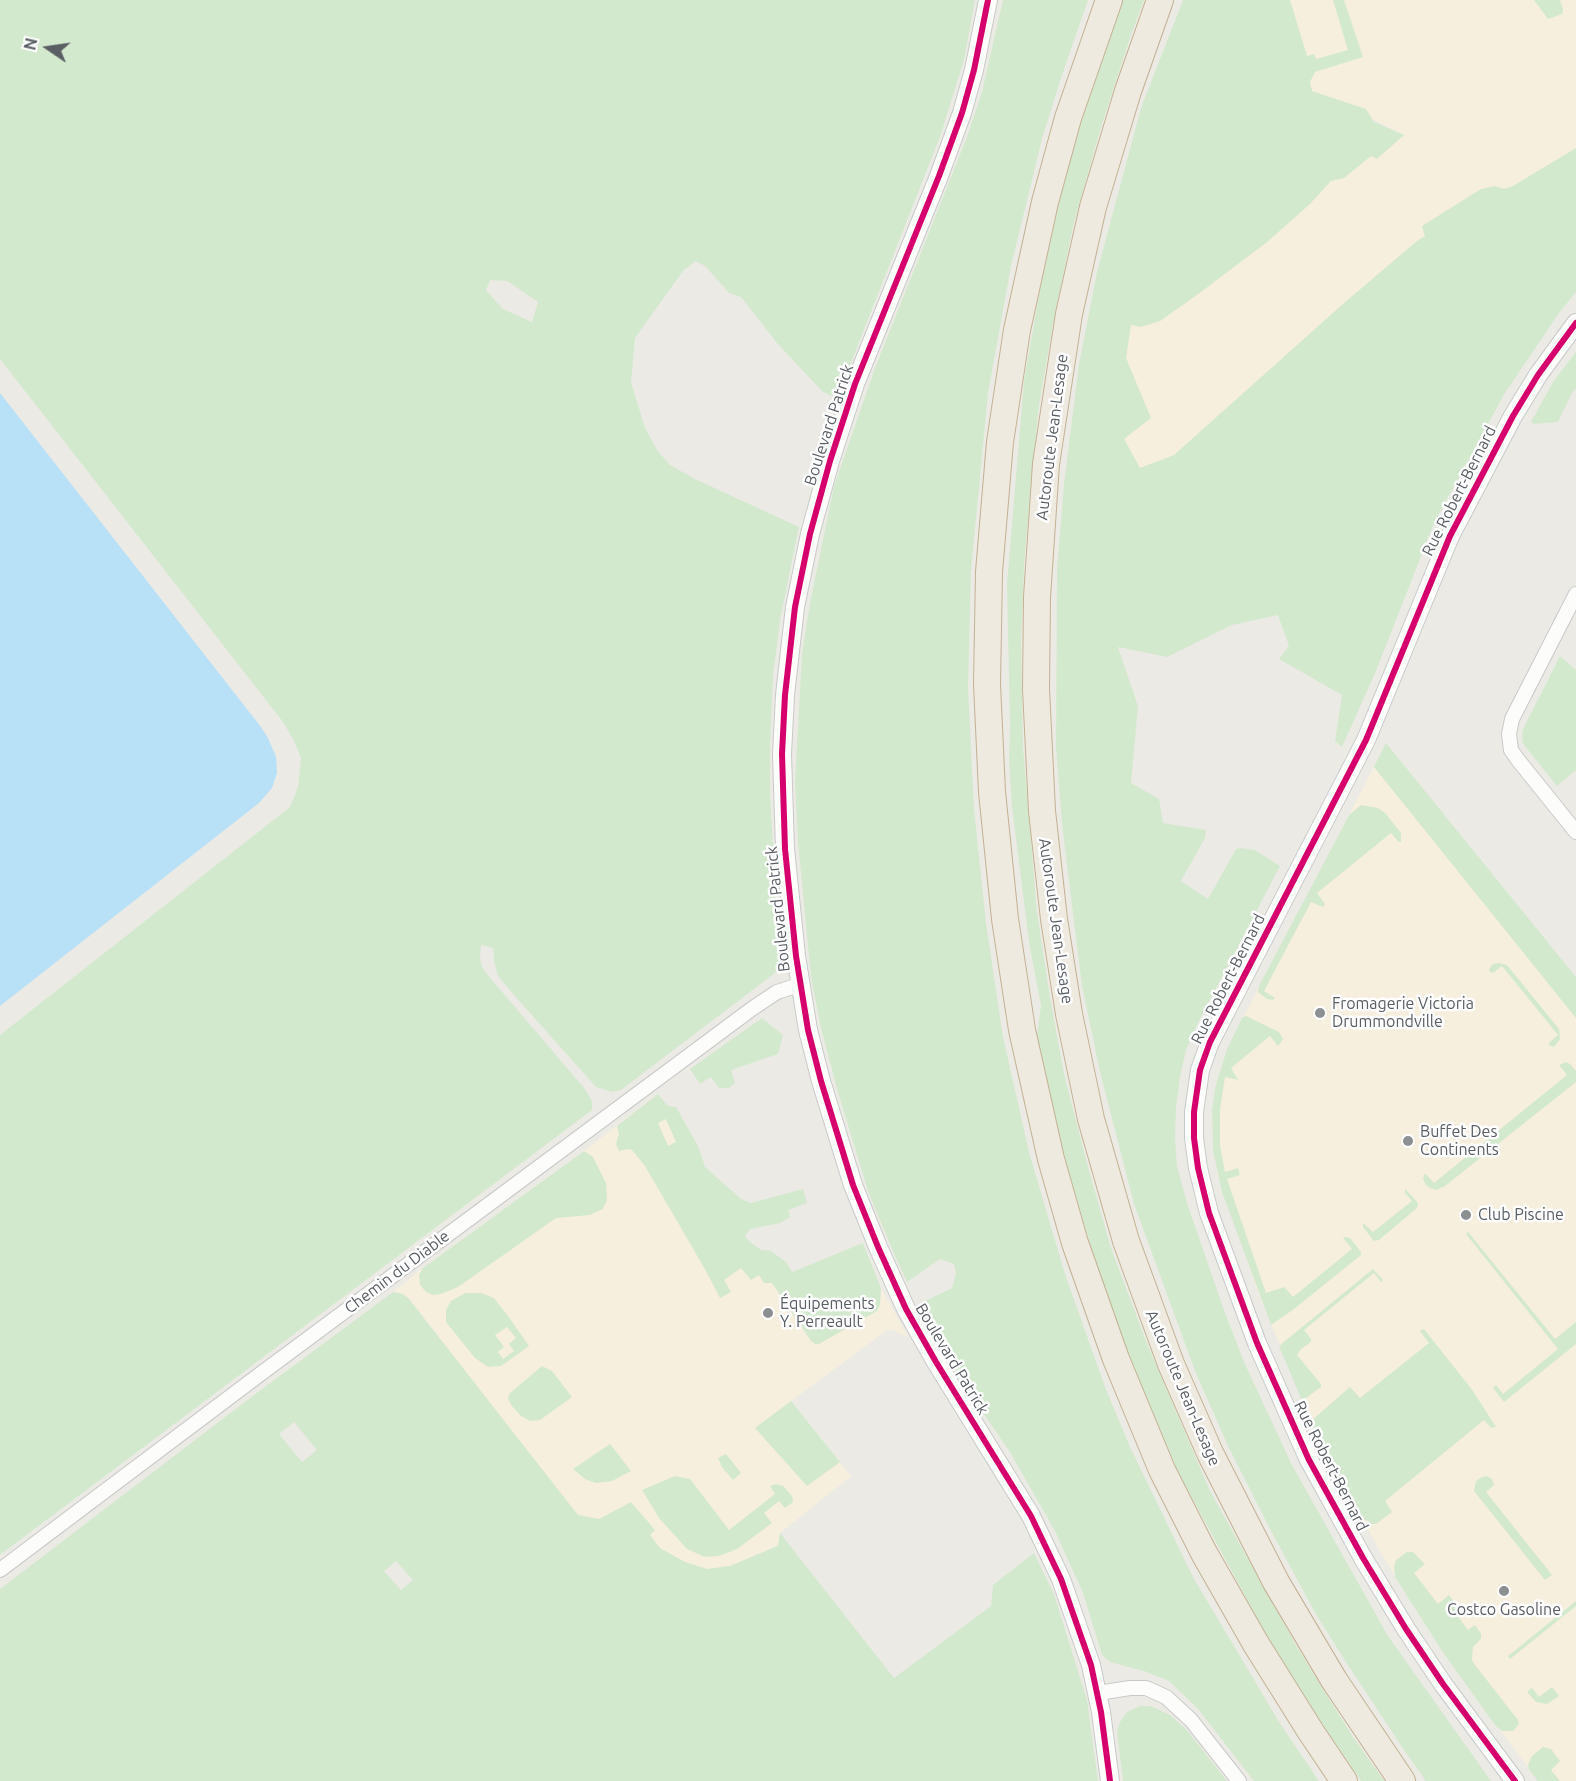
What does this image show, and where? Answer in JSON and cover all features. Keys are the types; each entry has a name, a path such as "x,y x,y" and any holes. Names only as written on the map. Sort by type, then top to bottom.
{"highway":[{"path":"1108,0 1068,118 1042,212 1017,330 1002,431 991,550 987,662 992,792 1006,927 1029,1064 1051,1159 1076,1243 1122,1375 1166,1478 1220,1582 1292,1703 1344,1781"},
{"name":"Autoroute Jean-Lesage","path":"1160,0 1123,106 1088,228 1075,281 1061,357 1046,464 1037,597 1036,681 1041,800 1054,919 1067,1004 1091,1119 1126,1241 1170,1364 1218,1471 1288,1604 1349,1703 1402,1781"}],"street":[{"name":"Boulevard Patrick","path":"988,0 974,70 962,113 855,384 820,493 803,566 790,648 782,754 785,849 799,985 808,1030 849,1173 878,1247 920,1334 1041,1536 1077,1621 1098,1693 1110,1781"},
{"name":"Rue Robert-Bernard","path":"1515,1781 1406,1629 1363,1558 1305,1451 1257,1343 1209,1213 1197,1168 1194,1112 1200,1070 1210,1042 1370,731 1446,543 1513,416 1538,375 1576,322"},
{"path":"1576,594 1512,719 1509,734 1511,750 1576,832"},
{"name":"Chemin du Diable","path":"0,1570 259,1374 753,1008 777,992 799,985"},
{"path":"1098,1693 1146,1688 1166,1697 1191,1720 1239,1781"}],"shaded area":[{"path":"1235,0 1576,0 1576,292 1426,236 1417,241 1343,304 1174,455 1140,469 1124,438 1150,418 1126,358 1131,324 1160,321 1267,242 1310,204 1331,180 1344,178 1403,134 1312,91 1310,81"},
{"path":"1374,767 1576,1018 1576,1781 1538,1781 1442,1651 1395,1577 1360,1516 1309,1415 1259,1295 1217,1173 1212,1110 1215,1088 1227,1049"},
{"path":"658,1094 759,1275 764,1283 772,1283 811,1341 880,1305 881,1288 908,1337 893,1330 886,1331 791,1401 851,1476 780,1533 778,1545 730,1566 707,1569 685,1562 660,1548 650,1535 578,1516 409,1298 393,1292"}],"green space":[{"path":"0,0 975,0 964,60 940,137 837,398 823,392 778,344 741,297 729,293 705,266 695,261 683,271 635,338 631,382 645,428 657,450 670,465 799,527 780,620 773,676 770,793 780,964 775,973 621,1090 612,1092 596,1087 521,1003 498,976 493,948 481,945 482,967 585,1089 592,1101 592,1110 0,1555 0,1035 290,807 298,787 301,758 283,722 0,359","holes":["490,280 507,281 538,302 532,322 503,309 486,290"]},
{"path":"1003,0 1088,0 1042,139 1011,266 988,393 971,571 968,687 974,809 986,923 1003,1037 1029,1152 1064,1271 1105,1387 1130,1447 1193,1577 1279,1722 1319,1781 1254,1781 1198,1709 1169,1681 1147,1672 1110,1662 1102,1655 1083,1593 1056,1533 1010,1452 968,1391 917,1305 952,1288 956,1273 954,1264 940,1259 907,1282 892,1249 868,1191 837,1089 811,977 798,842 795,782 802,654 810,603 834,486 875,368 967,137 982,92"},
{"path":"1123,0 1144,0 1101,127 1074,222 1039,405 1031,483 1021,642 1023,747 1037,912 1064,1074 1111,1248 1146,1341 1210,1491 1297,1647 1351,1734 1384,1781 1361,1781 1329,1734 1264,1631 1177,1470 1118,1329 1092,1250 1049,1096 1037,1035 1041,1006 1029,942 1012,807 1009,759 1007,584 1024,381 1039,295 1059,202 1080,126"},
{"path":"1183,0 1290,0 1307,56 1314,54 1316,59 1348,50 1333,0 1344,0 1363,57 1315,72 1310,82 1312,91 1366,109 1374,122 1404,135 1377,159 1371,156 1344,178 1331,181 1310,204 1267,242 1160,321 1141,327 1131,325 1126,358 1151,418 1124,439 1140,468 1174,455 1343,304 1425,236 1422,226 1481,189 1495,186 1504,189 1513,186 1576,148 1576,292 1559,313 1505,393 1434,523 1376,671 1342,747 1335,741 1342,695 1279,659 1289,646 1278,615 1232,625 1167,657 1118,647 1138,706 1131,783 1159,799 1163,823 1206,830 1205,838 1181,881 1208,899 1236,849 1240,848 1255,850 1280,866 1186,1050 1176,1108 1175,1139 1177,1166 1187,1203 1244,1362 1292,1465 1388,1636 1491,1781 1426,1781 1314,1611 1269,1527 1229,1448 1195,1371 1134,1204 1100,1072 1082,986 1062,824 1056,748 1057,569 1064,484 1079,364 1097,272 1141,108"},
{"path":"1534,0 1560,0 1562,14 1548,19"},
{"path":"1576,352 1576,389 1558,422 1534,424 1531,422 1553,382"},
{"path":"1560,656 1576,670 1576,770 1557,786 1523,744 1522,736 1523,729"},
{"path":"1386,743 1576,977 1576,1018 1374,767"},
{"path":"1361,805 1378,808 1385,813 1401,833 1401,842 1391,833 1317,893 1325,904 1323,907 1311,902 1264,991 1275,998 1267,999 1258,992 1259,986 1349,815"},
{"path":"1493,964 1507,965 1559,1029 1560,1039 1554,1047 1549,1043 1558,1035 1502,966 1493,973 1490,972 1489,969"},
{"path":"1246,1016 1279,1032 1283,1039 1278,1046 1270,1036 1231,1068 1238,1080 1225,1077 1220,1110 1220,1145 1225,1172 1238,1168 1240,1175 1227,1179 1266,1293 1284,1287 1293,1297 1352,1249 1343,1238 1345,1237 1350,1238 1361,1252 1361,1255 1271,1325 1222,1192 1213,1151 1212,1110 1215,1088 1227,1049 1242,1018"},
{"path":"762,1018 783,1035 778,1054 731,1070 735,1083 729,1088 719,1088 711,1077 700,1084 690,1069"},
{"path":"1566,1062 1576,1071 1576,1082 1445,1186 1436,1190 1426,1185 1423,1179 1425,1173 1434,1183 1567,1075 1559,1065"},
{"path":"658,1094 668,1106 676,1107 698,1146 705,1167 741,1199 751,1203 803,1189 807,1203 788,1210 790,1217 780,1223 750,1229 745,1236 761,1250 771,1251 786,1262 792,1272 863,1243 881,1288 880,1305 877,1311 819,1344 815,1344 772,1283 764,1283 759,1275 751,1280 741,1268 724,1280 731,1292 720,1298 645,1166 632,1150 619,1151 616,1144 619,1134 617,1126","holes":["666,1119 676,1142 668,1146 658,1123"]},
{"path":"584,1151 593,1157 606,1183 607,1200 603,1209 590,1215 556,1218 458,1287 433,1295 426,1292 420,1285 419,1275 423,1268"},
{"path":"1405,1189 1418,1203 1417,1208 1379,1240 1374,1241 1363,1227 1363,1223 1373,1232 1412,1201 1405,1193"},
{"path":"1468,1232 1555,1339 1576,1322 1576,1344 1504,1402 1493,1388 1496,1385 1503,1394 1558,1349 1466,1234"},
{"path":"1373,1269 1383,1280 1381,1282 1374,1273 1304,1330 1311,1342 1297,1355 1321,1387 1302,1401 1279,1346"},
{"path":"393,1292 403,1294 578,1515 599,1519 631,1502 655,1530 650,1535 660,1548 685,1562 707,1569 730,1566 778,1546 780,1533 894,1678 991,1606 993,1585 1034,1553 1054,1594 1087,1700 1098,1781 0,1781 0,1589","holes":["294,1422 317,1450 302,1462 279,1434","396,1561 413,1580 401,1590 384,1571"]},
{"path":"465,1293 481,1293 494,1298 529,1346 501,1366 488,1367 475,1358 446,1322 446,1310 451,1301","holes":["507,1327 516,1338 509,1344 514,1351 503,1359 498,1352 504,1347 495,1335"]},
{"path":"1424,1329 1473,1391 1496,1427 1491,1428 1484,1420 1385,1501 1392,1512 1376,1524 1372,1524 1360,1516 1311,1421 1350,1387 1360,1398 1429,1343 1420,1331"},
{"path":"542,1366 552,1371 572,1397 540,1420 530,1421 521,1416 512,1406 508,1399 509,1394"},
{"path":"791,1401 840,1462 807,1486 755,1428"},
{"path":"610,1444 631,1471 612,1481 596,1483 585,1479 573,1469"},
{"path":"726,1454 741,1473 733,1480 718,1458"},
{"path":"675,1476 690,1479 729,1530 775,1494 770,1486 776,1484 783,1486 792,1496 793,1502 785,1508 779,1501 764,1513 772,1523 737,1549 719,1556 705,1557 687,1549 659,1518 642,1490"},
{"path":"1487,1476 1492,1479 1494,1485 1486,1492 1552,1575 1545,1580 1474,1491 1476,1481"},
{"path":"1407,1552 1413,1552 1425,1564 1414,1573 1438,1604 1449,1595 1461,1611 1457,1615 1468,1630 1475,1625 1481,1634 1481,1639 1473,1647 1472,1660 1518,1720 1519,1724 1513,1731 1502,1731 1495,1725 1442,1651 1395,1577 1396,1560"},
{"path":"1576,1601 1576,1606 1510,1659 1508,1656"},
{"path":"1552,1687 1559,1696 1547,1704 1536,1702 1528,1693 1532,1688 1539,1697"},
{"path":"1140,1706 1151,1706 1170,1715 1186,1729 1227,1781 1123,1781 1117,1732 1127,1712"},
{"path":"1543,1747 1551,1749 1560,1761 1551,1770 1560,1781 1538,1781 1529,1770 1528,1765 1532,1756"}],"water":[{"path":"0,393 261,727 276,757 277,773 272,788 259,803 0,1006"}],"cycle path":[{"path":"988,0 974,70 962,113 855,384 830,461 810,534 795,607 785,695 782,754 785,849 796,956 808,1030 853,1185 906,1309 1031,1516 1061,1579 1091,1665 1101,1712 1110,1781"},
{"path":"1515,1781 1443,1684 1406,1629 1363,1558 1309,1460 1257,1343 1209,1213 1198,1168 1194,1138 1194,1112 1200,1070 1210,1042 1366,740 1450,536 1513,416 1538,375 1576,323"}],"place":[{"name":"Fromagerie Victoria Drummondville","path":"1320,1013"},
{"name":"Buffet Des Continents","path":"1408,1141"},
{"name":"Club Piscine","path":"1466,1215"},
{"name":"Équipements Y. Perreault","path":"768,1313"},
{"name":"Costco Gasoline","path":"1504,1591"}]}
